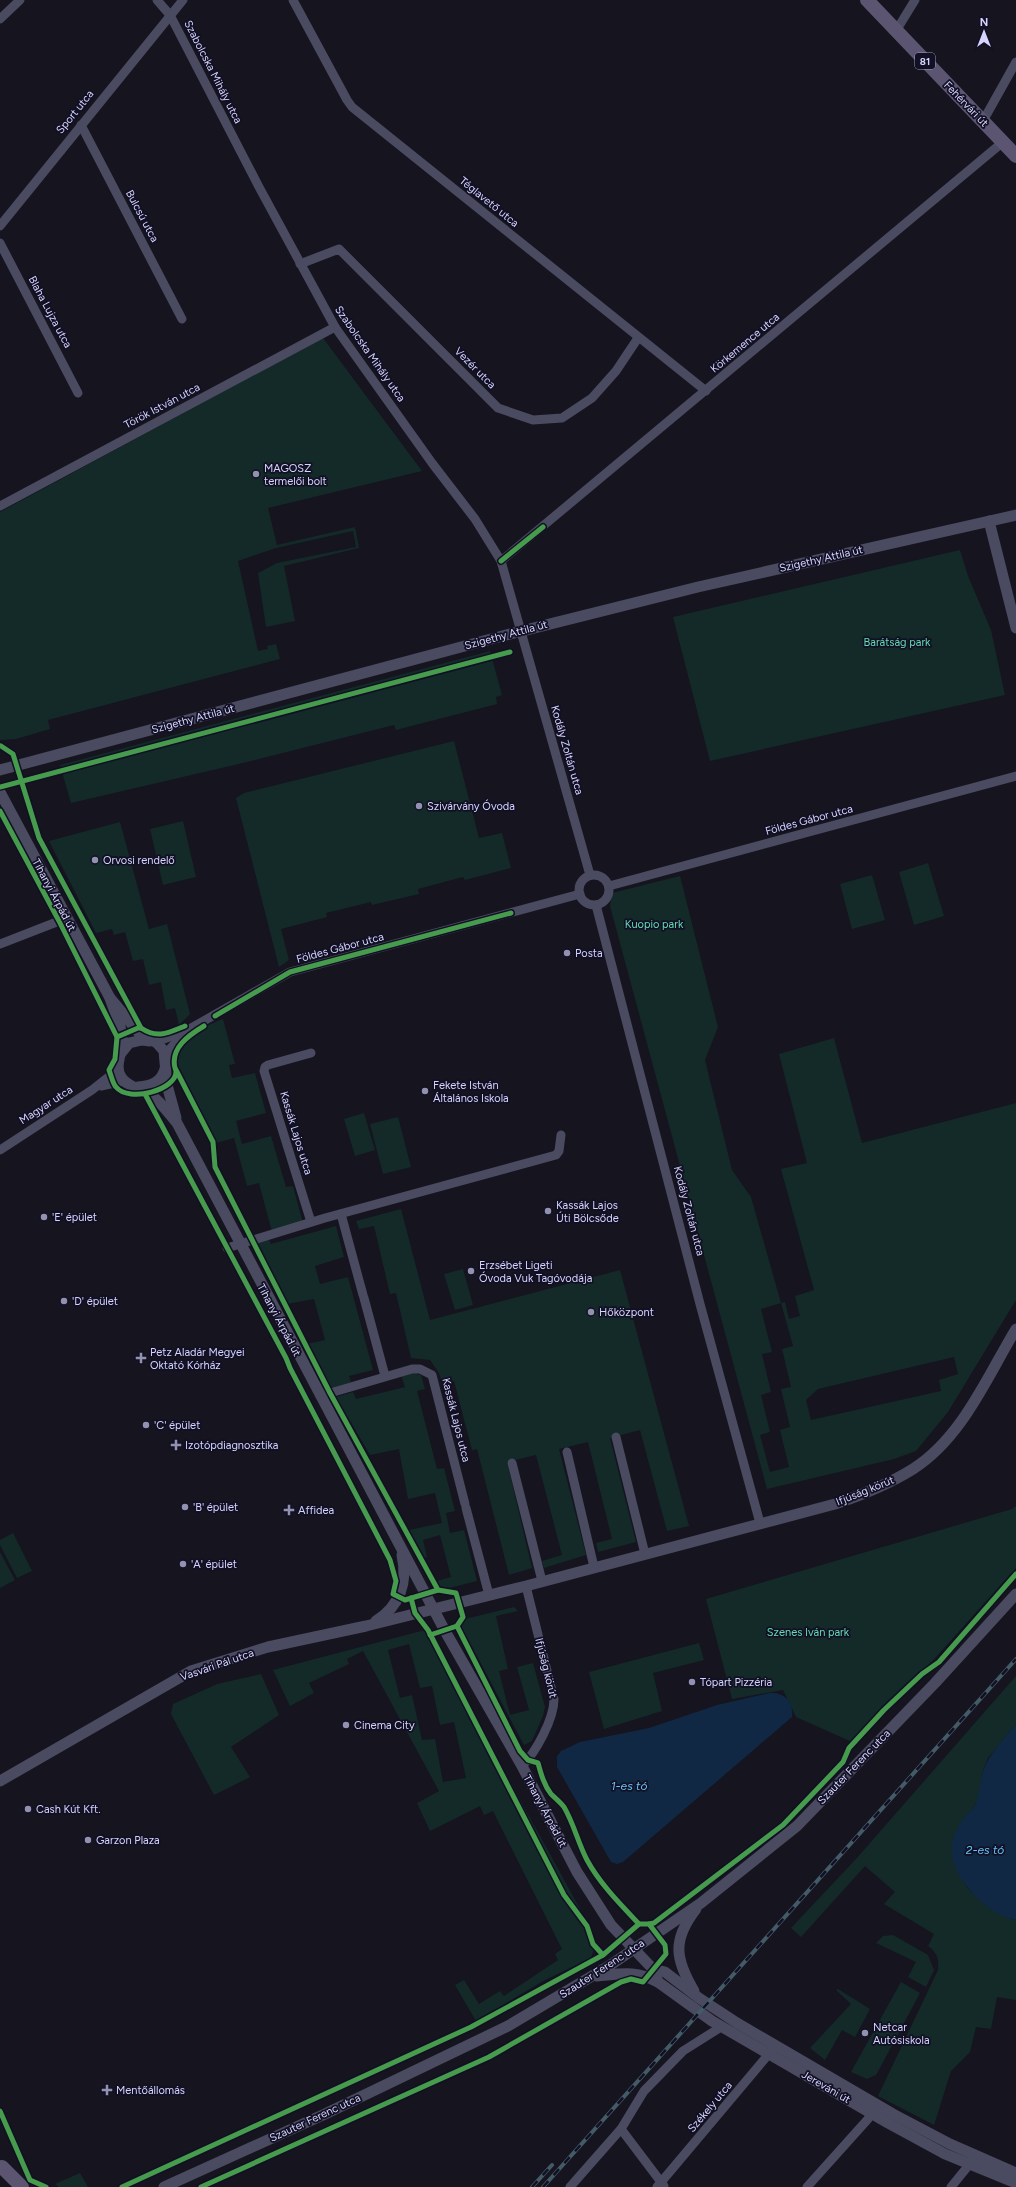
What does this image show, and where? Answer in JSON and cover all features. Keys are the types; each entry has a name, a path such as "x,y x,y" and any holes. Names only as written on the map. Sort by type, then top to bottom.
{"main road":[{"name":"Fehérvári út","path":"867,0 1016,156"},
{"path":"1,2164 8,2187"},
{"path":"1,2164 22,2187"}],"street":[{"path":"0,19 20,0"},
{"name":"Szabolcska Mihály utca","path":"157,0 170,15 300,264 335,327 432,463 475,519 501,561 522,631"},
{"path":"170,15 183,0"},
{"name":"Téglavető utca","path":"293,0 352,107 638,338 706,391"},
{"path":"896,31 915,0"},
{"name":"Sport utca","path":"0,226 170,15"},
{"path":"983,121 1016,62"},
{"name":"Bulcsú utca","path":"81,125 182,318"},
{"name":"Körkemence utca","path":"501,561 1003,142"},
{"name":"Blaha Lujza utca","path":"0,242 78,393"},
{"name":"Vezér utca","path":"300,264 339,249 498,408 533,420 562,418 592,398 616,371 638,338"},
{"name":"Török István utca","path":"0,506 335,327"},
{"name":"Szigethy Attila út","path":"0,770 522,631 698,587 1016,514"},
{"path":"989,521 1016,628"},
{"name":"Kodály Zoltán utca","path":"522,631 590,875"},
{"name":"Földes Gábor utca","path":"609,886 1016,776"},
{"name":"Tihanyi Árpád út","path":"0,792 110,998 140,1034 162,1048 166,1063 167,1085 177,1124"},
{"path":"590,875 601,876 609,886 608,897 596,905 588,903 580,894 581,882 590,875"},
{"name":"Földes Gábor utca","path":"151,1041 161,1040 186,1031 290,972 580,894"},
{"name":"Kodály Zoltán utca","path":"596,905 700,1304 760,1523"},
{"path":"0,944 66,918"},
{"name":"Tihanyi Árpád út","path":"110,998 122,1041 118,1063"},
{"name":"Földes Gábor utca","path":"166,1063 169,1050 186,1031"},
{"path":"124,1081 118,1072 118,1063 129,1043 142,1040 151,1041"},
{"name":"Kassák Lajos utca","path":"310,1053 268,1064 264,1067 264,1071 310,1222"},
{"name":"Magyar utca","path":"0,1148 106,1080 118,1063"},
{"path":"138,1087 148,1086 158,1082 166,1063"},
{"name":"Tihanyi Árpád út","path":"124,1081 138,1087 162,1105 177,1124 433,1609 522,1766 587,1888 611,1925 633,1950 653,1969 665,1972 703,2001"},
{"name":"Magyar utca","path":"86,1094 107,1084 124,1081"},
{"path":"227,1248 310,1222 556,1156 559,1151 561,1135"},
{"path":"320,1396 385,1376 342,1214"},
{"name":"Ifjúság körút","path":"433,1609 526,1586 848,1500 878,1488 914,1468 957,1428 1016,1329"},
{"name":"Kassák Lajos utca","path":"385,1376 412,1369 420,1369 432,1375 489,1595"},
{"path":"616,1437 645,1554"},
{"path":"567,1452 594,1567"},
{"path":"512,1463 542,1581"},
{"name":"Tihanyi Árpád út","path":"366,1626 385,1614 396,1603 401,1593 404,1569 398,1542"},
{"name":"Ifjúság körút","path":"522,1766 534,1750 545,1729 552,1713 554,1699 526,1586"},
{"name":"Szauter Ferenc utca","path":"164,2187 479,2041 592,1977 701,1903 797,1826 935,1683 1016,1594"},
{"name":"Vasvári Pál utca","path":"0,1781 191,1671 268,1647 366,1626 433,1609"},
{"path":"701,1903 685,1926 679,1943 678,1957 682,1971 703,2001"},
{"path":"653,1969 658,1982"},
{"name":"Jereváni út","path":"592,1977 627,1973 640,1974 658,1982 698,2013 721,2027 772,2051 874,2109 1016,2183"},
{"name":"Jereváni út","path":"703,2001 772,2051"},
{"path":"570,2187 621,2129 644,2091 683,2051 721,2027"},
{"name":"Székely utca","path":"661,2185 772,2051"},
{"path":"807,2187 874,2109"},
{"path":"621,2129 661,2185"},
{"path":"951,2187 972,2160"},
{"name":"Jereváni út","path":"972,2160 1016,2173"}],"green space":[{"path":"323,338 422,471 268,508 277,545 355,527 359,548 284,566 295,621 266,627 258,573 277,563 356,547 353,531 276,548 238,561 258,651 268,649 267,646 276,644 280,659 48,720 50,729 16,739 0,740 0,512"},
{"name":"Barátság park","path":"960,550 968,576 991,630 1005,695 710,761 673,617"},
{"path":"490,651 502,695 496,697 497,704 396,730 394,725 247,762 71,803 60,765"},
{"path":"454,741 479,838 502,833 511,868 465,880 463,877 418,889 419,894 372,905 371,902 326,913 327,917 281,929 289,960 279,967 236,798 244,793"},
{"path":"183,821 196,877 163,885 150,829"},
{"path":"120,822 149,929 167,924 190,1014 179,1025 175,1008 166,1010 161,982 149,985 143,959 133,961 125,932 114,935 112,929 96,933 49,841"},
{"path":"928,863 944,916 914,925 899,872"},
{"path":"872,875 885,920 852,929 840,884"},
{"name":"Kuopio park","path":"680,876 718,1027 705,1060 732,1170 751,1197 781,1303 785,1302 789,1319 800,1316 795,1296 814,1290 781,1169 807,1163 779,1054 834,1038 862,1143 1016,1103 1016,1300 948,1412 916,1451 894,1459 767,1489 610,906 612,893","holes":["781,1303 793,1346 782,1349 791,1387 781,1389 790,1427 780,1430 789,1467 770,1472 760,1435 770,1432 761,1395 771,1392 762,1354 772,1352 761,1309","954,1357 958,1374 939,1380 941,1391 811,1420 806,1400 818,1389"]},
{"path":"223,1019 235,1064 229,1065 232,1078 255,1073 266,1113 236,1121 242,1144 271,1136 286,1187 293,1186 303,1223 272,1232 259,1183 247,1186 234,1138 216,1143 175,1059 182,1044 194,1033"},
{"path":"364,1113 375,1150 355,1156 344,1119"},
{"path":"398,1117 411,1167 383,1174 370,1124"},
{"path":"401,1209 430,1320 620,1270 689,1526 667,1531 640,1430 610,1438 636,1542 598,1552 596,1543 612,1539 588,1442 559,1449 586,1555 544,1568 542,1561 562,1555 536,1455 507,1462 532,1568 509,1575 477,1449 472,1450 454,1381 442,1383 439,1373 430,1360 411,1358 396,1293 390,1294 374,1226 359,1229 356,1221"},
{"path":"336,1226 344,1257 315,1266 320,1284 348,1277 373,1370 349,1376 351,1382 330,1389 307,1344 325,1340 314,1299 287,1304 255,1242 268,1238 271,1244"},
{"path":"463,1269 473,1305 455,1310 444,1274"},
{"path":"411,1373 421,1375 425,1389 417,1391 437,1469 444,1468 455,1511 446,1513 450,1533 464,1530 477,1581 445,1589 440,1588 437,1581 451,1577 440,1535 423,1540 427,1557 423,1558 409,1530 442,1523 435,1493 408,1499 399,1449 370,1455 336,1397 353,1392 356,1399 405,1387 401,1375"},
{"name":"Szenes Iván park","path":"1016,1506 1016,1568 936,1657 852,1742 796,1717 783,1690 732,1699 706,1599 1012,1509"},
{"path":"13,1533 32,1571 17,1578 0,1545 0,1540"},
{"path":"0,1552 15,1580 0,1588"},
{"path":"514,1607 518,1611 496,1616 508,1669 499,1671 510,1715 529,1710 517,1667 533,1663 545,1707 543,1716 532,1741 524,1745 461,1626 465,1619"},
{"path":"425,1630 429,1640 512,1785 592,1931 594,1949 591,1958 543,1981 476,2021 455,1985 464,1980 479,2004 500,1991 504,1996 558,1960 555,1954 562,1949 493,1811 484,1815 480,1806 430,1831 417,1803 439,1791 363,1651 347,1659 349,1664 309,1683 314,1693 290,1706 273,1670","holes":["409,1644 420,1688 432,1686 440,1725 454,1722 466,1778 443,1782 435,1739 422,1740 412,1695 400,1698 388,1650"]},
{"path":"699,1643 704,1660 653,1673 662,1711 604,1729 589,1672"},
{"path":"261,1674 279,1715 231,1747 250,1777 214,1795 171,1714 173,1704 217,1684"},
{"path":"1016,1676 1016,1724 988,1758 983,1771 979,1796 973,1809 965,1816 952,1844 954,1861 966,1886 972,1893 1011,1919 1016,1920 1016,2000 997,1997 991,2029 976,2027 970,2052 951,2071 934,2125 878,2096 938,1970 937,1957 928,1946 934,1934 884,1904 895,1892 865,1866 801,1937 791,1928 856,1859"},
{"path":"893,1935 928,1955 934,1970 926,1987 908,1977 916,1962 876,1943 883,1936"},
{"path":"901,1982 920,1993 876,2075 867,2079 851,2072"},
{"path":"838,1989 870,2009 855,2037 842,2030 825,2060 810,2048 851,2004 836,1990"},
{"path":"80,2173 88,2187 59,2187 55,2184"}],"water":[{"name":"1-es tó","path":"770,1693 780,1694 787,1699 792,1707 792,1717 623,1862 617,1864 611,1862 557,1767 557,1756 561,1751 580,1742 649,1728 717,1705"},
{"name":"2-es tó","path":"1016,1724 1016,1920 1005,1917 993,1911 971,1892 955,1868 952,1855 952,1843 959,1825 974,1807 978,1797 982,1774 987,1763 994,1751"}],"railway":[{"path":"543,2187 1016,1659"},
{"path":"532,2187 552,2165"}],"cycle path":[{"path":"501,561 543,527"},
{"path":"0,787 510,652"},
{"path":"1,746 13,754 39,838 141,1028"},
{"path":"0,811 59,921 117,1037"},
{"path":"215,1016 290,972 511,913"},
{"path":"176,1071 174,1078 169,1084 161,1089 141,1094 131,1094 122,1092 116,1087 109,1070 115,1059 117,1037 138,1028 152,1033 163,1034 185,1026"},
{"path":"204,1026 187,1038 178,1048 175,1054 175,1068 213,1142 215,1167 330,1393 438,1590 456,1593 463,1617 457,1626 430,1635"},
{"path":"145,1094 286,1358 390,1560 396,1581 393,1594 405,1600 438,1590"},
{"path":"649,1924 654,1923 783,1825 843,1762 849,1748 884,1710 922,1674 939,1662 1016,1574"},
{"path":"411,1598 415,1613 428,1630 564,1895 587,1926 593,1944 603,1955"},
{"path":"457,1626 520,1751 528,1760 538,1763 546,1787 564,1807 592,1869 611,1894 639,1924"},
{"path":"122,2187 471,2027 603,1955 639,1924 649,1924 665,1945 666,1954 643,1982 631,1979 621,1982 489,2057 201,2187"},
{"path":"0,2111 30,2180 46,2187"}],"place":[{"name":"MAGOSZ termelői bolt","path":"256,474"},
{"name":"Szivárvány Óvoda","path":"419,806"},
{"name":"Orvosi rendelő","path":"95,860"},
{"name":"Posta","path":"567,953"},
{"name":"Fekete István Általános Iskola","path":"425,1091"},
{"name":"Kassák Lajos Úti Bölcsőde","path":"548,1211"},
{"name":"'E' épület","path":"44,1217"},
{"name":"Erzsébet Ligeti Óvoda Vuk Tagóvodája","path":"471,1271"},
{"name":"'D' épület","path":"64,1301"},
{"name":"Hőközpont","path":"591,1312"},
{"name":"Petz Aladár Megyei Oktató Kórház","path":"141,1358"},
{"name":"'C' épület","path":"146,1425"},
{"name":"Izotópdiagnosztika","path":"176,1445"},
{"name":"'B' épület","path":"185,1507"},
{"name":"Affidea","path":"289,1510"},
{"name":"'A' épület","path":"183,1564"},
{"name":"Tópart Pizzéria","path":"692,1682"},
{"name":"Cinema City","path":"346,1725"},
{"name":"Cash Kút Kft.","path":"28,1809"},
{"name":"Garzon Plaza","path":"88,1840"},
{"name":"Netcar Autósiskola","path":"865,2033"},
{"name":"Mentőállomás","path":"107,2090"}]}
